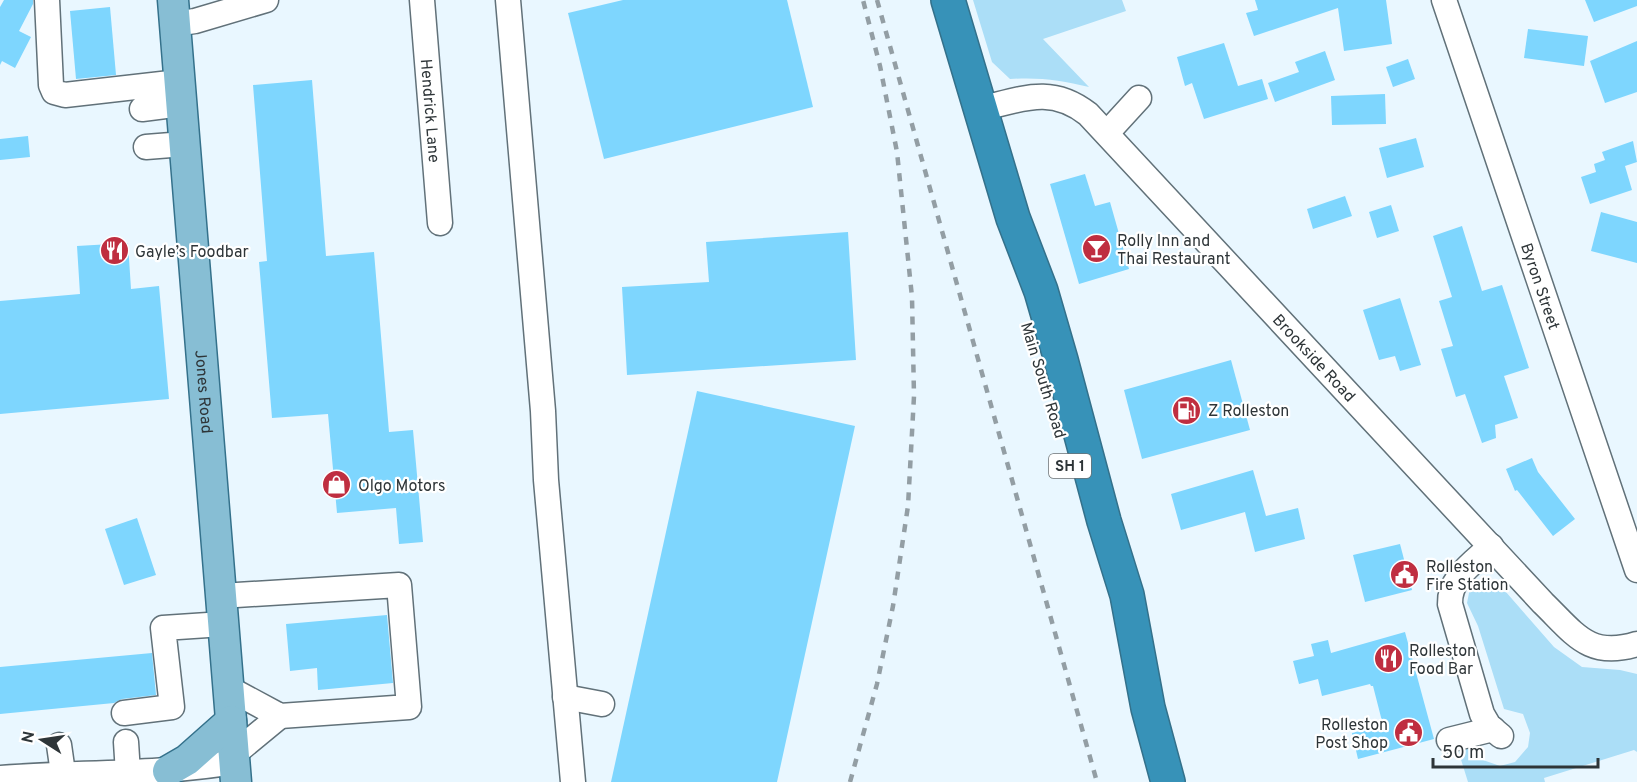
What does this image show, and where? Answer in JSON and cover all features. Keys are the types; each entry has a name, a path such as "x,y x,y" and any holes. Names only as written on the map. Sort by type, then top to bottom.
{"highway":[{"name":"Main South Road","path":"948,0 1013,218 1041,291 1127,595 1148,708 1168,782"}],"main road":[{"name":"Jones Road","path":"173,12 235,766"},
{"path":"168,771 187,760 231,722"}],"street":[{"path":"47,0 51,85 54,92 65,95 180,93"},
{"path":"173,12 195,21 266,0"},
{"name":"Hendrick Lane","path":"422,0 440,223"},
{"path":"508,0 543,411 546,480 573,782"},
{"name":"Byron Street","path":"1444,0 1637,570"},
{"path":"142,109 180,93"},
{"name":"Brookside Road","path":"980,110 1034,96 1053,96 1079,106 1107,133 1543,603 1585,642 1607,650 1637,644"},
{"path":"1107,133 1139,98"},
{"path":"146,147 184,144"},
{"path":"1449,740 1497,733 1482,714 1450,604 1451,589 1455,580 1491,546"},
{"path":"124,713 172,707 163,628 222,610 399,585 409,708 280,716 228,688"},
{"path":"566,697 602,704"},
{"path":"0,778 235,766 280,716"},
{"path":"126,742 128,773"},
{"path":"59,745 63,773"}],"shaded area":[{"path":"973,0 1122,0 1126,11 1043,39 1089,87 1050,80 1010,79 992,62"},
{"path":"1486,582 1499,584 1554,647 1582,667 1620,670 1637,674 1637,752 1634,750 1544,778 1545,782 1468,782 1458,750 1477,748 1483,760 1500,766 1515,762 1528,747 1530,733 1523,714 1504,709 1478,626 1467,603 1474,584"}],"building":[{"path":"4,0 33,0 19,31 31,37 15,68 2,61 0,65 0,7"},
{"path":"623,0 787,0 813,107 604,159 568,13"},
{"path":"1255,0 1386,0 1392,44 1344,51 1338,8 1254,36 1246,13 1258,10"},
{"path":"1585,0 1637,0 1637,6 1594,22"},
{"path":"110,7 116,75 76,79 70,11"},
{"path":"1528,29 1588,36 1584,66 1524,58"},
{"path":"1637,41 1637,92 1605,103 1590,61"},
{"path":"1224,43 1238,86 1262,79 1268,99 1204,119 1192,83 1185,86 1177,57"},
{"path":"1325,51 1335,80 1275,102 1268,83 1299,72 1295,62"},
{"path":"1408,59 1415,79 1393,87 1386,67"},
{"path":"312,80 326,256 374,252 389,432 413,430 423,542 399,544 396,508 337,513 328,414 272,418 259,262 267,261 253,85"},
{"path":"1385,94 1386,124 1332,125 1331,96"},
{"path":"28,136 30,157 0,160 0,139"},
{"path":"1416,138 1424,167 1387,178 1379,148"},
{"path":"1633,141 1637,162 1625,166 1632,190 1590,204 1581,177 1596,172 1594,164 1605,160 1602,152"},
{"name":"Rolly Inn and Thai Restaurant","path":"1085,174 1095,206 1110,202 1129,269 1079,284 1050,184"},
{"path":"1345,196 1352,216 1313,229 1307,209"},
{"path":"1391,205 1399,231 1377,238 1369,212"},
{"path":"1601,212 1637,222 1637,263 1591,251"},
{"path":"1462,226 1482,291 1502,285 1529,368 1504,376 1518,418 1495,425 1496,438 1482,443 1465,394 1456,397 1441,349 1453,346 1439,301 1452,297 1433,236"},
{"path":"848,232 856,360 627,375 622,287 709,282 706,242"},
{"path":"128,243 131,289 159,286 169,399 0,414 0,301 80,294 77,246"},
{"path":"1400,298 1421,365 1400,371 1395,356 1379,360 1363,310"},
{"name":"Z Rolleston","path":"1231,360 1250,430 1142,459 1124,390"},
{"path":"697,391 855,426 777,782 611,782"},
{"path":"1532,458 1538,472 1575,519 1553,536 1517,490 1515,491 1506,469"},
{"path":"1253,470 1266,516 1298,508 1305,539 1255,552 1245,512 1181,530 1171,494"},
{"path":"137,518 156,575 124,585 105,529"},
{"path":"1400,544 1412,590 1365,602 1353,555"},
{"path":"387,615 393,683 318,690 317,668 290,671 286,624"},
{"path":"1405,632 1434,739 1358,759 1352,733 1383,725 1373,686 1370,684 1322,696 1318,679 1299,684 1293,661 1314,656 1311,644 1328,640 1331,653"},
{"path":"152,653 156,695 122,699 114,703 0,714 0,667"}],"railway":[{"path":"850,782 877,684 893,606 908,506 914,396 912,297 897,152 880,66 863,0"},
{"path":"877,0 1097,782"}],"place":[{"name":"Rolly Inn and Thai Restaurant","path":"1096,249"},
{"name":"Gayle’s Foodbar","path":"114,251"},
{"name":"Z Rolleston","path":"1187,410"},
{"name":"Olgo Motors","path":"337,485"},
{"name":"Rolleston Fire Station","path":"1405,575"},
{"name":"Rolleston Food Bar","path":"1388,659"},
{"name":"Rolleston Post Shop","path":"1409,733"}]}
